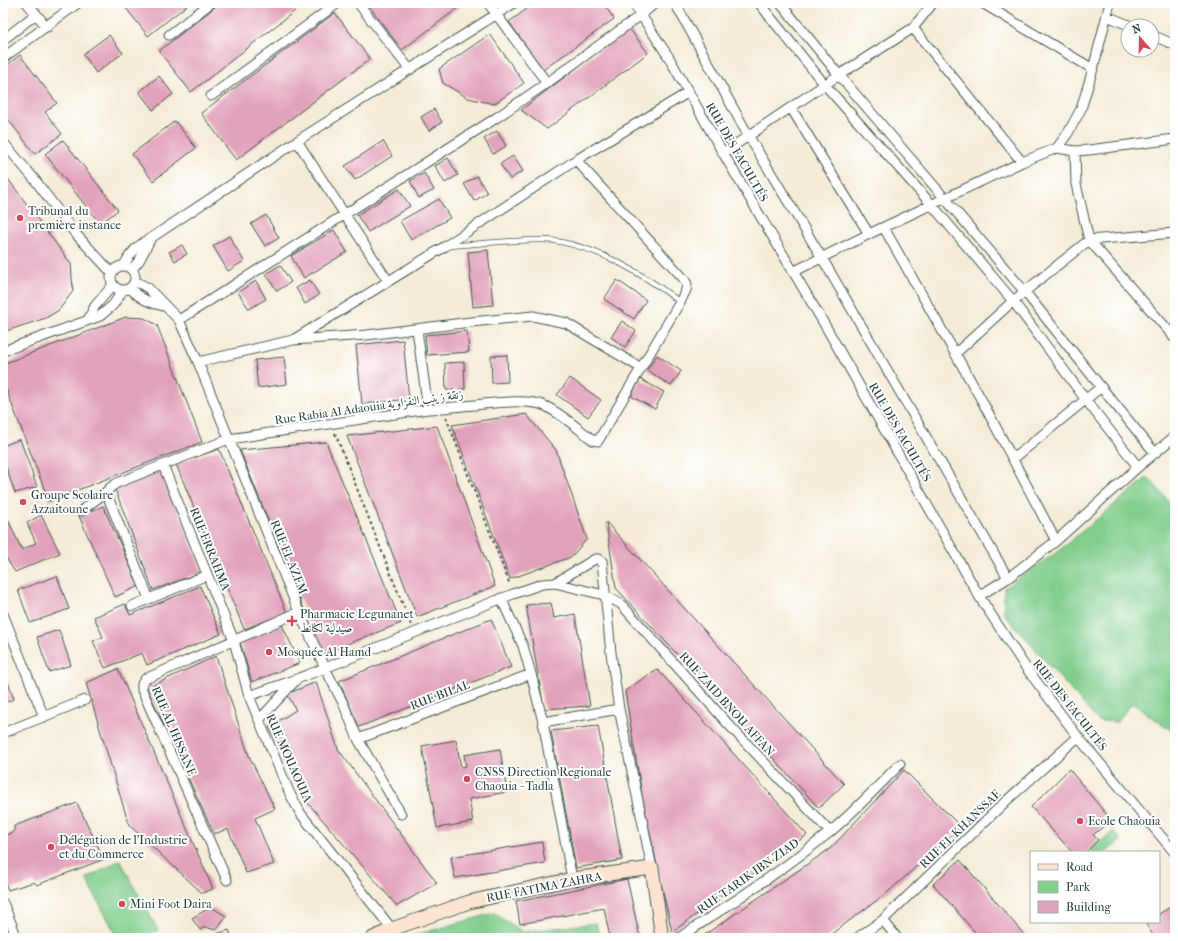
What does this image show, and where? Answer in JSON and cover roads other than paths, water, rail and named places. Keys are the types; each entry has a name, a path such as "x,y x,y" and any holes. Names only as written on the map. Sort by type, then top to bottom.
{"street":[{"path":"27,3 47,27"},
{"path":"3,58 78,3"},
{"path":"169,35 211,3"},
{"path":"211,96 338,3"},
{"path":"358,3 410,70"},
{"path":"488,3 547,83"},
{"path":"128,267 129,255 135,248 297,141 514,3"},
{"name":"RUE DES FACULTÉS","path":"633,3 668,56 979,596 1024,665 1078,737 1175,853"},
{"path":"179,320 496,118 547,83 641,15 655,3"},
{"path":"675,3 748,135 822,258 1008,578"},
{"path":"760,3 825,85 932,205 1013,302 1138,467"},
{"path":"723,153 839,75 913,28 933,3"},
{"path":"982,3 1094,69"},
{"path":"1057,148 1068,133 1081,109 1094,69 1110,3"},
{"path":"767,13 782,4 839,75 1025,292 1155,453"},
{"path":"3,40 36,14"},
{"path":"1107,16 1120,21"},
{"path":"913,28 1022,162"},
{"path":"1160,39 1175,46"},
{"path":"293,340 388,280 444,247 576,160 689,92"},
{"path":"791,108 869,234"},
{"path":"793,272 869,234 1022,162 1057,148 1075,150 1109,148 1175,139"},
{"path":"297,141 388,280"},
{"path":"3,142 35,180 74,232 112,273"},
{"path":"1075,150 1076,184 1089,240 1175,338"},
{"path":"198,362 293,340 417,330 471,322 534,316 566,322 641,368 680,302 686,290 687,284 576,160"},
{"path":"884,228 956,353 1056,541"},
{"path":"956,353 1013,302 1089,240 1175,233"},
{"path":"3,352 100,316 130,287 135,274 128,267 119,266 112,273 111,277 113,285 117,289 130,287"},
{"path":"88,320 95,306 113,285"},
{"name":"RUE EL AZEM","path":"130,287 137,296 152,304 164,306 179,320 198,362 299,612 325,668 343,702 358,739 401,814"},
{"path":"417,330 428,409"},
{"name":"Rue Rabia Al Adaouia زنقة زينب النفزاوية","path":"81,511 117,483 229,439 428,409 443,409 493,403 524,402 544,405 559,414 593,440 598,441 641,368"},
{"path":"1013,459 1101,387"},
{"path":"979,596 1008,578 1056,541 1138,467 1175,436"},
{"name":"RUE ERRAHMA","path":"164,465 234,641"},
{"path":"106,492 149,599"},
{"path":"249,696 297,679 502,598 542,584 555,583 595,559 599,559 602,561 604,571 604,595 619,709 652,868 662,938"},
{"path":"132,606 207,575"},
{"name":"RUE ZAID BNOU AFFAN","path":"555,583 604,595 621,604 638,620 729,725 830,832"},
{"path":"502,598 523,646 543,722 572,879"},
{"name":"RUE AL IHSSANE","path":"227,880 142,690 142,684 145,679 299,612"},
{"path":"3,614 44,717"},
{"name":"RUE MOUAOUIA","path":"234,641 249,696 290,794 301,814 392,929"},
{"name":"RUE BILAL","path":"358,739 531,674"},
{"path":"259,720 297,679"},
{"path":"3,733 85,700"},
{"path":"543,722 619,709"},
{"name":"RUE EL KHANSSAE","path":"857,938 883,920 1005,802 1078,737"},
{"name":"RUE TARIK IBN ZIAD","path":"679,938 759,886 830,832 900,764"},
{"name":"RUE FATIMA ZAHRA","path":"373,938 392,929 469,902 572,879 652,868"},
{"path":"3,903 17,938"},
{"path":"883,920 897,938"}],"lane":[{"path":"444,247 487,242 531,240 554,241 577,246 600,254 623,265 652,281 680,302"}],"place":[{"name":"Tribunal du première instance","path":"20,218"},
{"name":"Groupe Scolaire Azzaitoune","path":"23,502"},
{"name":"Pharmacie Legunanet صيدلية لكنانط","path":"292,621"},
{"name":"Mosquée Al Hamd","path":"269,652"},
{"name":"CNSS Direction Regionale Chaouia - Tadla","path":"467,779"},
{"name":"Ecole Chaouia","path":"1080,821"},
{"name":"Délégation de l'Industrie et du Commerce","path":"51,847"},
{"name":"Mini Foot Daira","path":"122,904"}]}
